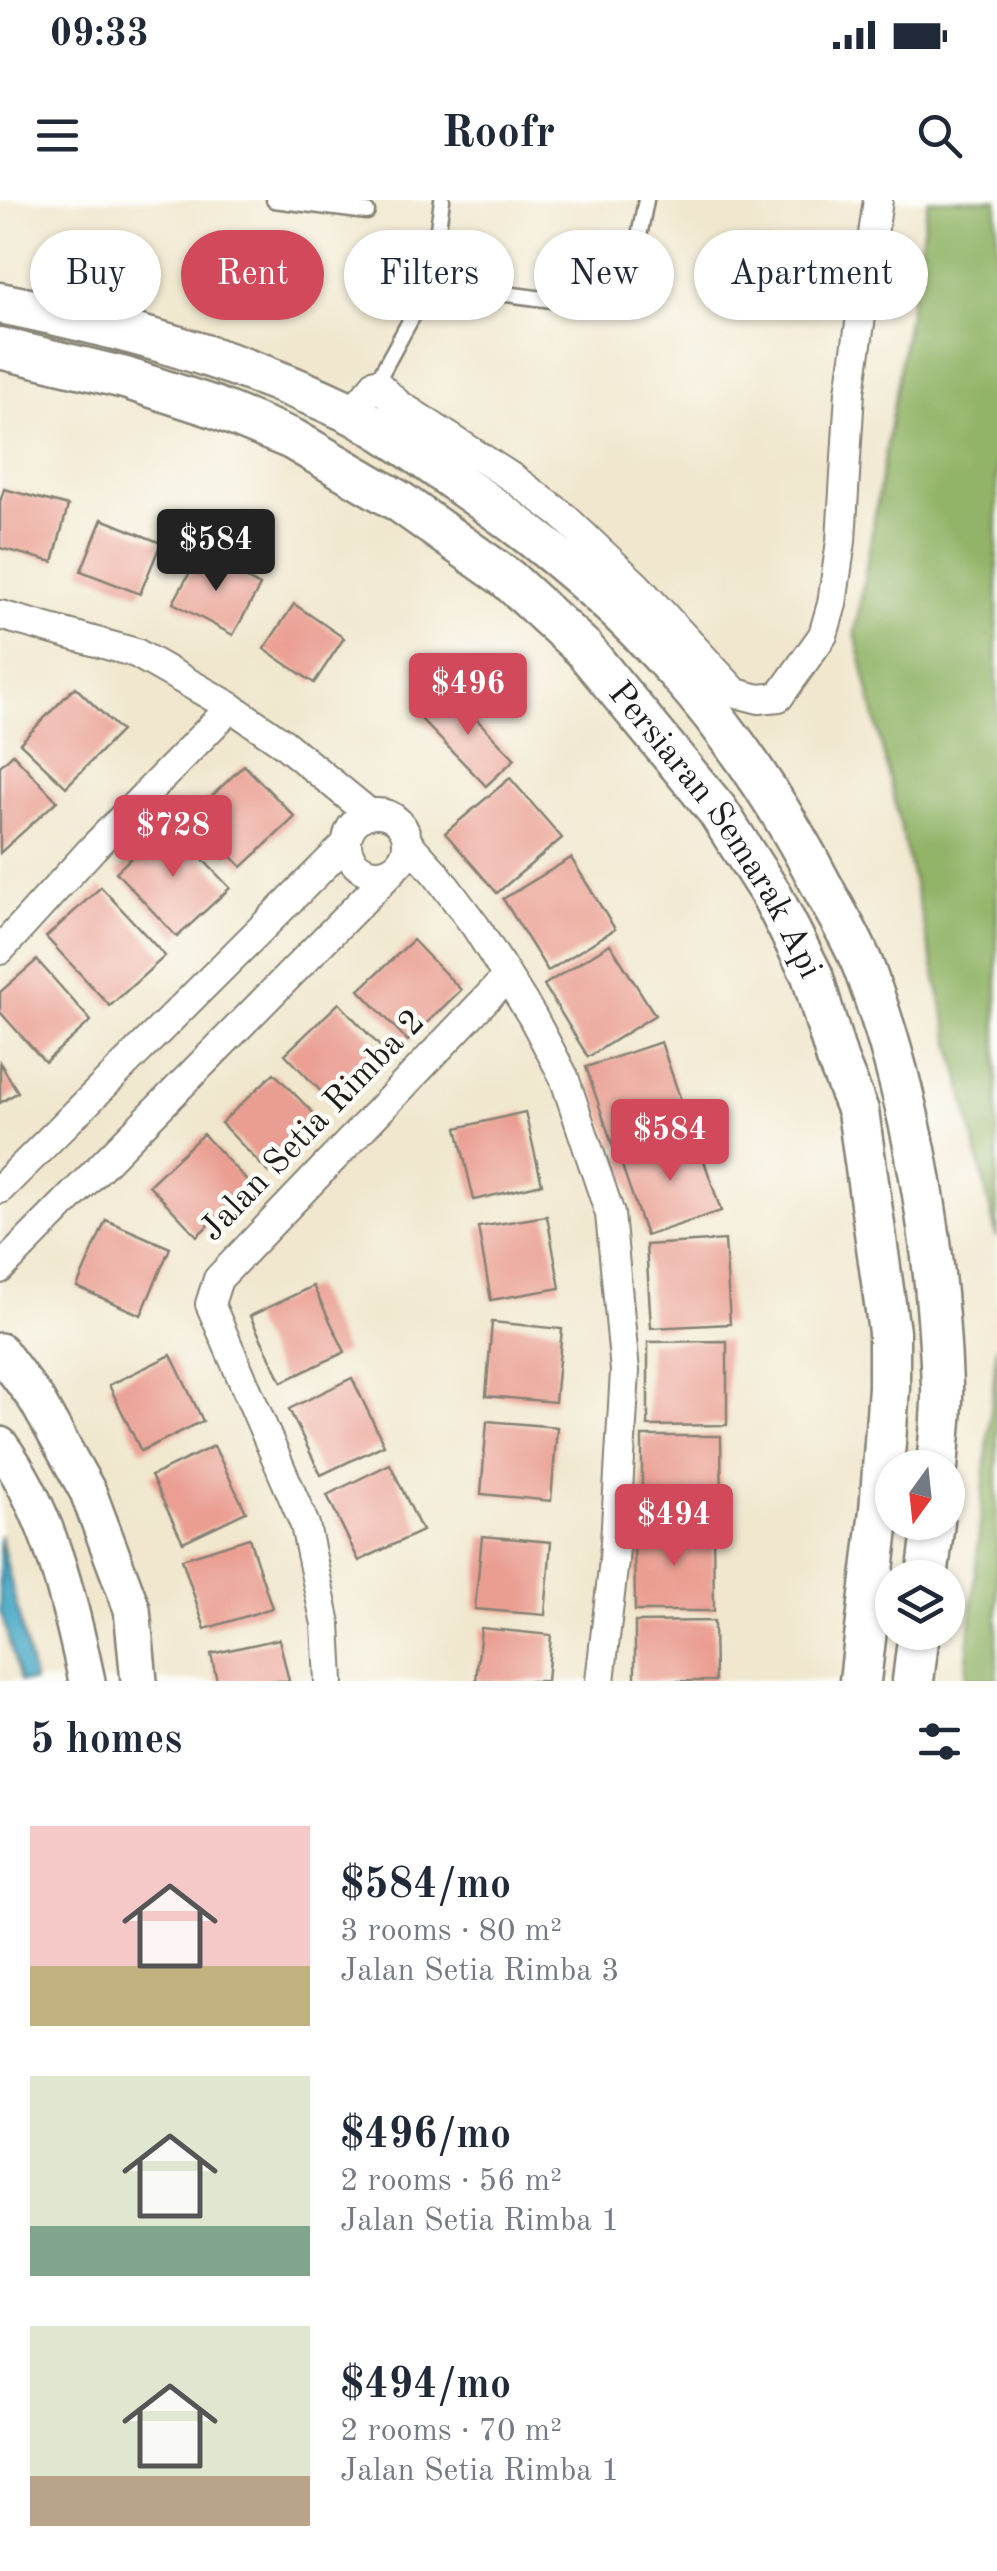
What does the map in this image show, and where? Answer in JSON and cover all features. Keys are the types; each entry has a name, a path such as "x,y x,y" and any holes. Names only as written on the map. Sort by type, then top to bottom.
{"main road":[{"name":"Persiaran Semarak Api","path":"0,303 185,348 256,372 364,398 540,541 616,607 674,665 791,825 864,968 902,1090 929,1247 942,1388 938,1450"},
{"name":"Persiaran Semarak Api","path":"0,348 124,378 214,408 292,439 400,502 508,580 583,648 718,810 772,896 812,976 858,1111 889,1332 880,1511 860,1681"},
{"path":"913,1681 917,1650"}],"street":[{"path":"364,398 398,404 561,514 626,574 736,693 779,697 823,635 832,604 841,541 850,392 878,200"},
{"path":"0,615 136,653 231,707 283,743 370,814 388,815 396,820 408,843 404,858 393,870 2,1264"},
{"path":"0,950 231,707"},
{"path":"0,1189 346,844 353,825 370,814"},
{"path":"408,843 476,927 532,1016 564,1077 610,1214 626,1371 614,1560 600,1681"},
{"path":"346,844 357,866 368,872 393,870"},
{"name":"Jalan Setia Rimba 2","path":"330,1681 326,1624 304,1525 210,1304 218,1278 506,977"},
{"path":"0,1351 36,1399 88,1492 132,1610 139,1681"},
{"path":"0,1445 14,1464 64,1579 88,1681"}],"lane":[{"path":"274,200 367,212"},
{"path":"438,230 442,200"},
{"path":"514,295 605,307 620,301 630,289 646,200"},
{"path":"364,398 409,320"}],"green space":[{"path":"928,200 997,200 997,1238 855,633 908,320 928,320 928,230 923,230"},
{"path":"997,1345 997,1681 965,1681"}],"water":[{"path":"0,1535 34,1681 20,1681 0,1609"}],"building":[{"path":"4,489 68,506 53,562 0,548 0,502"},
{"path":"102,519 161,543 140,594 81,571"},
{"path":"200,554 260,586 233,635 173,603"},
{"path":"294,604 344,638 314,683 264,649"},
{"path":"75,687 121,731 66,787 20,743"},
{"path":"449,691 515,759 486,786 420,718"},
{"path":"13,754 57,801 0,853 0,766"},
{"path":"244,765 295,817 242,867 192,815"},
{"path":"510,778 562,838 497,893 445,833"},
{"path":"168,823 230,888 177,937 116,872"},
{"path":"571,858 615,929 548,971 503,899"},
{"path":"101,887 165,956 110,1006 46,937"},
{"path":"413,940 461,990 408,1041 359,990"},
{"path":"610,944 655,1015 588,1057 544,985"},
{"path":"37,960 91,1021 45,1062 0,1012 0,992"},
{"path":"339,1003 387,1054 333,1104 285,1054"},
{"path":"661,1042 688,1121 613,1147 586,1067"},
{"path":"0,1063 18,1092 0,1103"},
{"path":"274,1073 323,1123 269,1173 221,1123"},
{"path":"525,1112 542,1184 474,1200 457,1128"},
{"path":"694,1131 721,1211 646,1236 619,1157"},
{"path":"203,1134 251,1185 197,1236 149,1185"},
{"path":"547,1216 560,1288 491,1300 478,1227"},
{"path":"106,1220 170,1248 141,1315 77,1287"},
{"path":"725,1240 730,1324 651,1328 646,1245"},
{"path":"313,1286 345,1352 282,1382 250,1316"},
{"path":"492,1322 562,1329 555,1402 486,1396"},
{"path":"727,1341 727,1425 648,1426 648,1342"},
{"path":"171,1355 203,1421 141,1451 109,1385"},
{"path":"352,1378 384,1445 321,1475 289,1409"},
{"path":"487,1421 557,1427 551,1501 481,1494"},
{"path":"642,1436 721,1436 722,1519 642,1520"},
{"path":"214,1446 246,1512 183,1542 151,1476"},
{"path":"390,1464 422,1531 359,1561 327,1495"},
{"path":"634,1527 713,1527 714,1611 635,1611"},
{"path":"482,1536 551,1542 545,1615 475,1609"},
{"path":"249,1538 272,1608 205,1629 182,1559"},
{"path":"714,1621 715,1681 635,1681 635,1622"},
{"path":"481,1628 551,1635 547,1681 476,1681"},
{"path":"279,1639 289,1681 217,1681 211,1654"}]}
